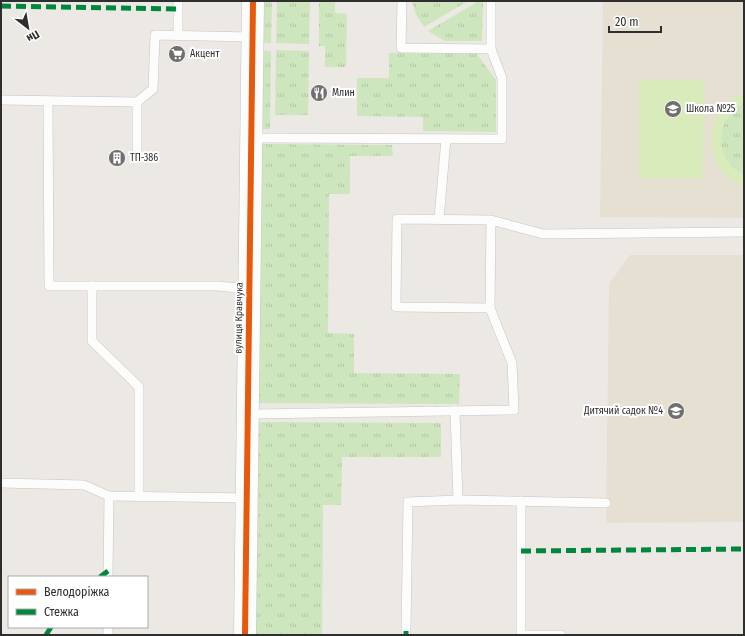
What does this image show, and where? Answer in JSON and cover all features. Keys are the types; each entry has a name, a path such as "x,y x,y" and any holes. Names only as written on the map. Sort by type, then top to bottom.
{"street":[{"name":"вулиця Кравчука","path":"245,635 252,1"}],"lane":[{"path":"178,1 178,35"},
{"path":"402,1 401,48 491,49"},
{"path":"251,138 502,139 502,78 491,49 491,1"},
{"path":"1,100 137,102 153,89 155,35 252,37"},
{"path":"48,101 49,286 217,286 249,289"},
{"path":"137,102 137,152"},
{"path":"439,219 446,139"},
{"path":"490,308 396,307 397,219 491,220 543,234 744,232"},
{"path":"248,414 514,410 512,363 490,308 491,220"},
{"path":"92,286 92,341 139,387 139,496"},
{"path":"455,411 458,500"},
{"path":"1,483 84,485 110,496 247,498"},
{"path":"108,576 110,496"},
{"path":"406,632 408,502 458,500 606,503"},
{"path":"521,501 521,635 561,635"}],"shaded area":[{"name":"Школа №25","path":"603,1 744,1 744,218 600,217"},
{"name":"Дитячий садок №4","path":"630,255 744,255 744,522 606,523 609,284"}],"green space":[{"path":"261,1 272,1 271,43 261,43"},
{"path":"277,1 310,1 309,44 276,43"},
{"path":"319,1 335,1 335,13 347,14 346,67 325,67 325,46 319,46"},
{"path":"412,1 468,1 424,27 416,15"},
{"path":"479,1 483,1 482,41 445,41 428,31"},
{"path":"261,50 271,51 270,129 260,129"},
{"path":"276,50 309,51 308,115 275,115"},
{"path":"389,53 477,54 496,80 496,132 423,131 423,117 357,116 357,78 389,78"},
{"path":"639,80 704,80 703,178 639,178"},
{"path":"744,93 744,103 734,110 727,118 721,139 722,150 727,160 734,168 744,175 744,186 730,178 720,167 714,154 711,140 713,125 719,112 730,101"},
{"path":"744,103 744,175 733,168 726,160 720,140 722,129 727,119 734,110"},
{"path":"258,144 392,145 393,156 350,156 350,194 329,194 328,333 354,334 354,373 460,374 459,404 256,403"},
{"path":"256,422 441,423 441,457 342,457 341,505 323,505 322,635 255,635"}],"marked path":[{"path":"1,6 178,9"},
{"path":"521,551 744,549"},
{"path":"101,576 108,571"},
{"path":"46,635 50,628"}],"cycle path":[{"path":"245,635 253,1"}],"place":[{"name":"Акцент","path":"177,54"},
{"name":"Млин","path":"319,93"},
{"name":"Школа №25","path":"673,109"},
{"name":"ТП-386","path":"117,158"},
{"name":"Дитячий садок №4","path":"676,411"}]}
